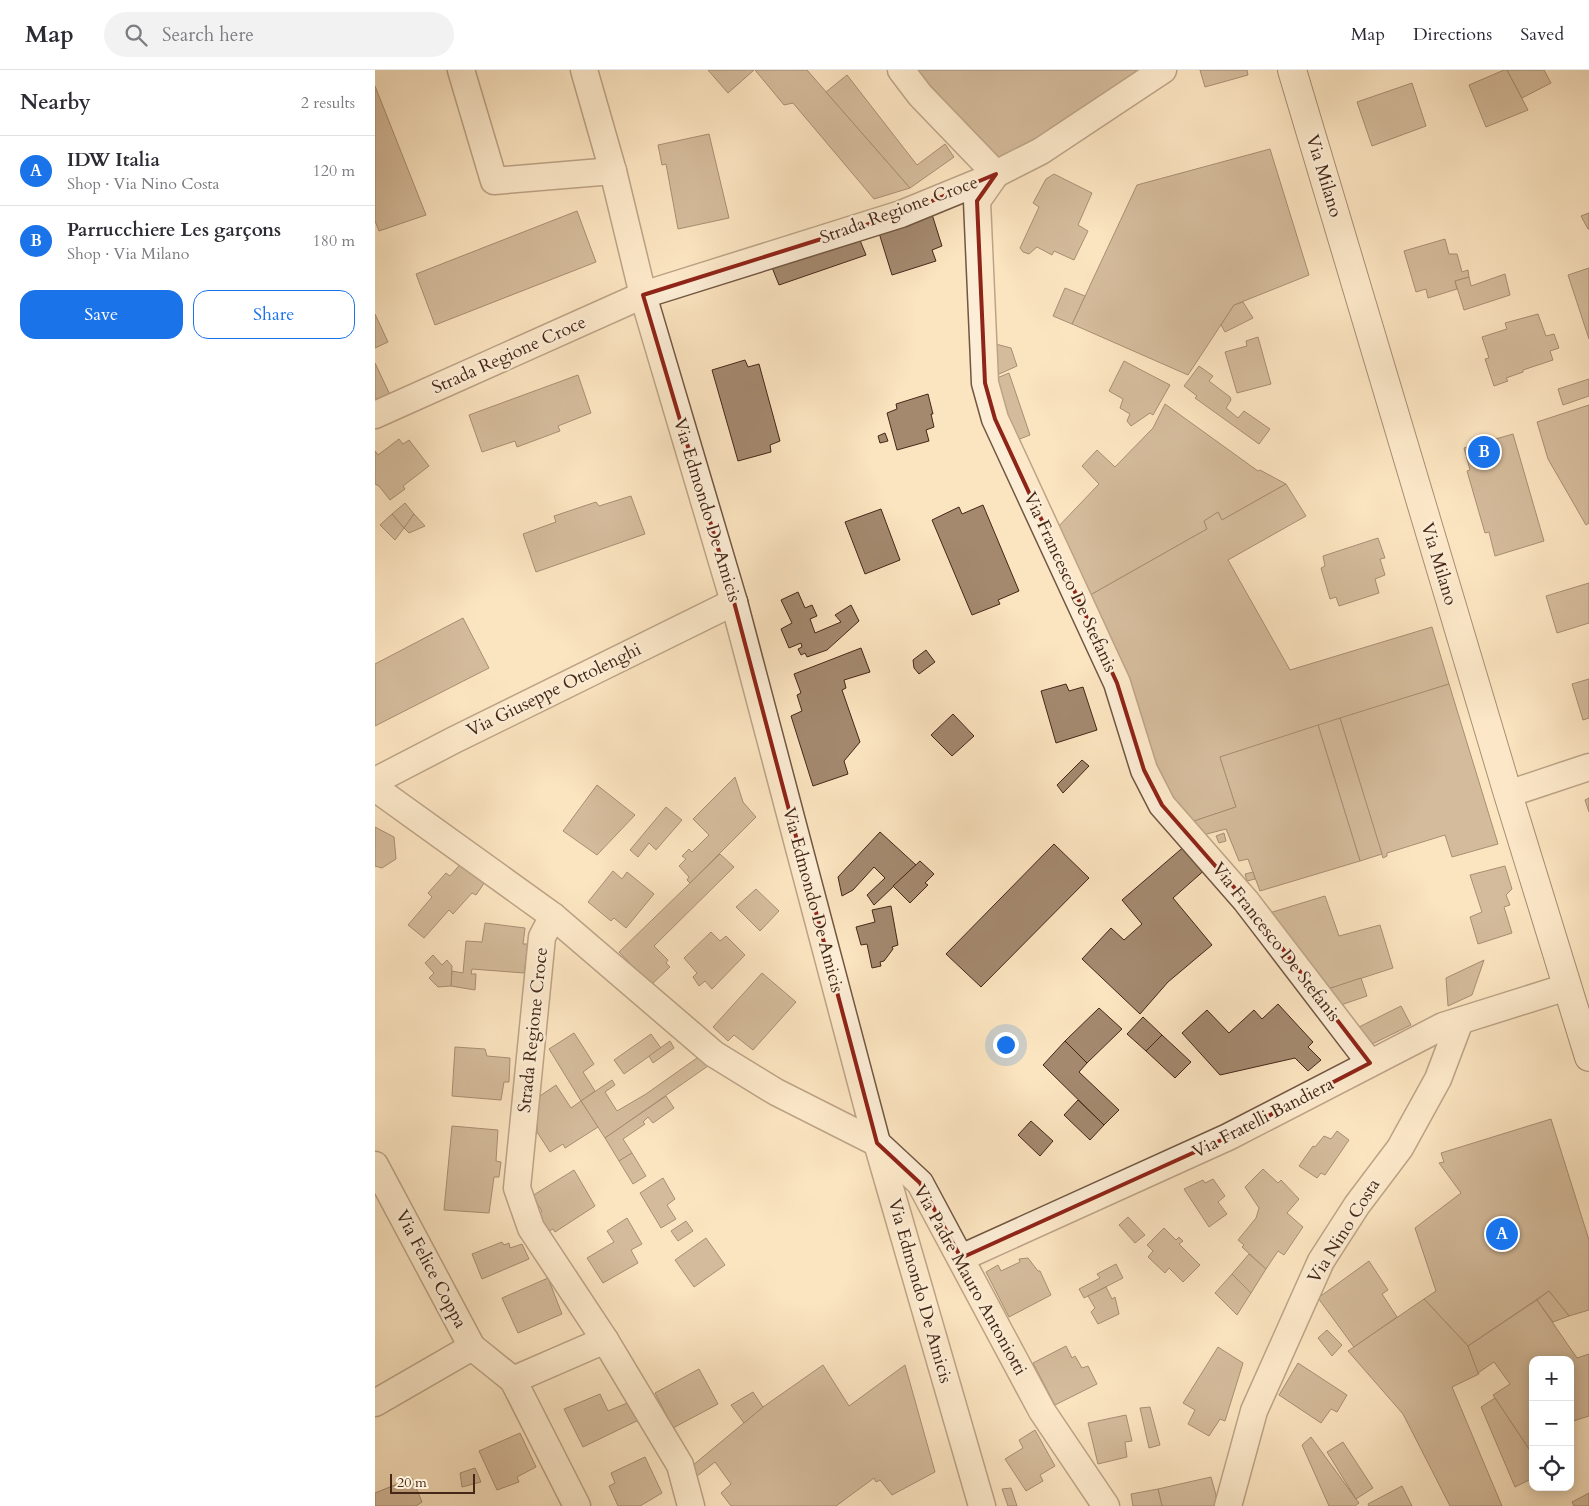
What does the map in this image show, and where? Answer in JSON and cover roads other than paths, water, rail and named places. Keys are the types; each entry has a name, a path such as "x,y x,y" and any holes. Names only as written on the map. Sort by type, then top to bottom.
{"main road":[{"name":"Via Milano","path":"1292,70 1508,794 1576,996 1589,1057"}],"street":[{"path":"461,70 494,182 613,171"},
{"path":"584,70 613,171 643,295"},
{"path":"901,70 920,95 996,174"},
{"name":"Strada Regione Croce","path":"375,415 643,295 901,214 996,174 1041,151 1163,70"},
{"name":"Via Francesco De Stefanis","path":"996,174 977,201 985,383 995,419 1117,683 1143,770 1162,805 1246,901 1371,1063"},
{"name":"Via Edmondo De Amicis","path":"643,295 734,602 877,1143 982,1506"},
{"name":"Via Giuseppe Ottolenghi","path":"375,781 734,602"},
{"path":"1508,794 1589,767"},
{"path":"375,788 553,916"},
{"name":"Strada Regione Croce","path":"553,916 542,937 517,1188 531,1228 605,1340 680,1465 691,1506"},
{"name":"Via Padre Mauro Antoniotti","path":"553,916 714,1054 776,1092 877,1143 920,1183 961,1258 993,1323 1042,1411 1106,1506"},
{"name":"Via Fratelli Bandiera","path":"961,1258 1220,1141 1443,1026 1576,996"},
{"name":"Via Nino Costa","path":"1227,1506 1254,1411 1321,1261 1357,1205 1400,1148 1438,1079 1460,1021"},
{"name":"Via Felice Coppa","path":"375,1165 472,1347 513,1380 577,1506"},
{"path":"513,1380 605,1340"},
{"name":"Via Felice Coppa","path":"375,1403 472,1347"}],"place":[{"name":"Parrucchiere Les garçons","path":"1484,452"},
{"name":"IDW Italia","path":"1502,1234"}]}
